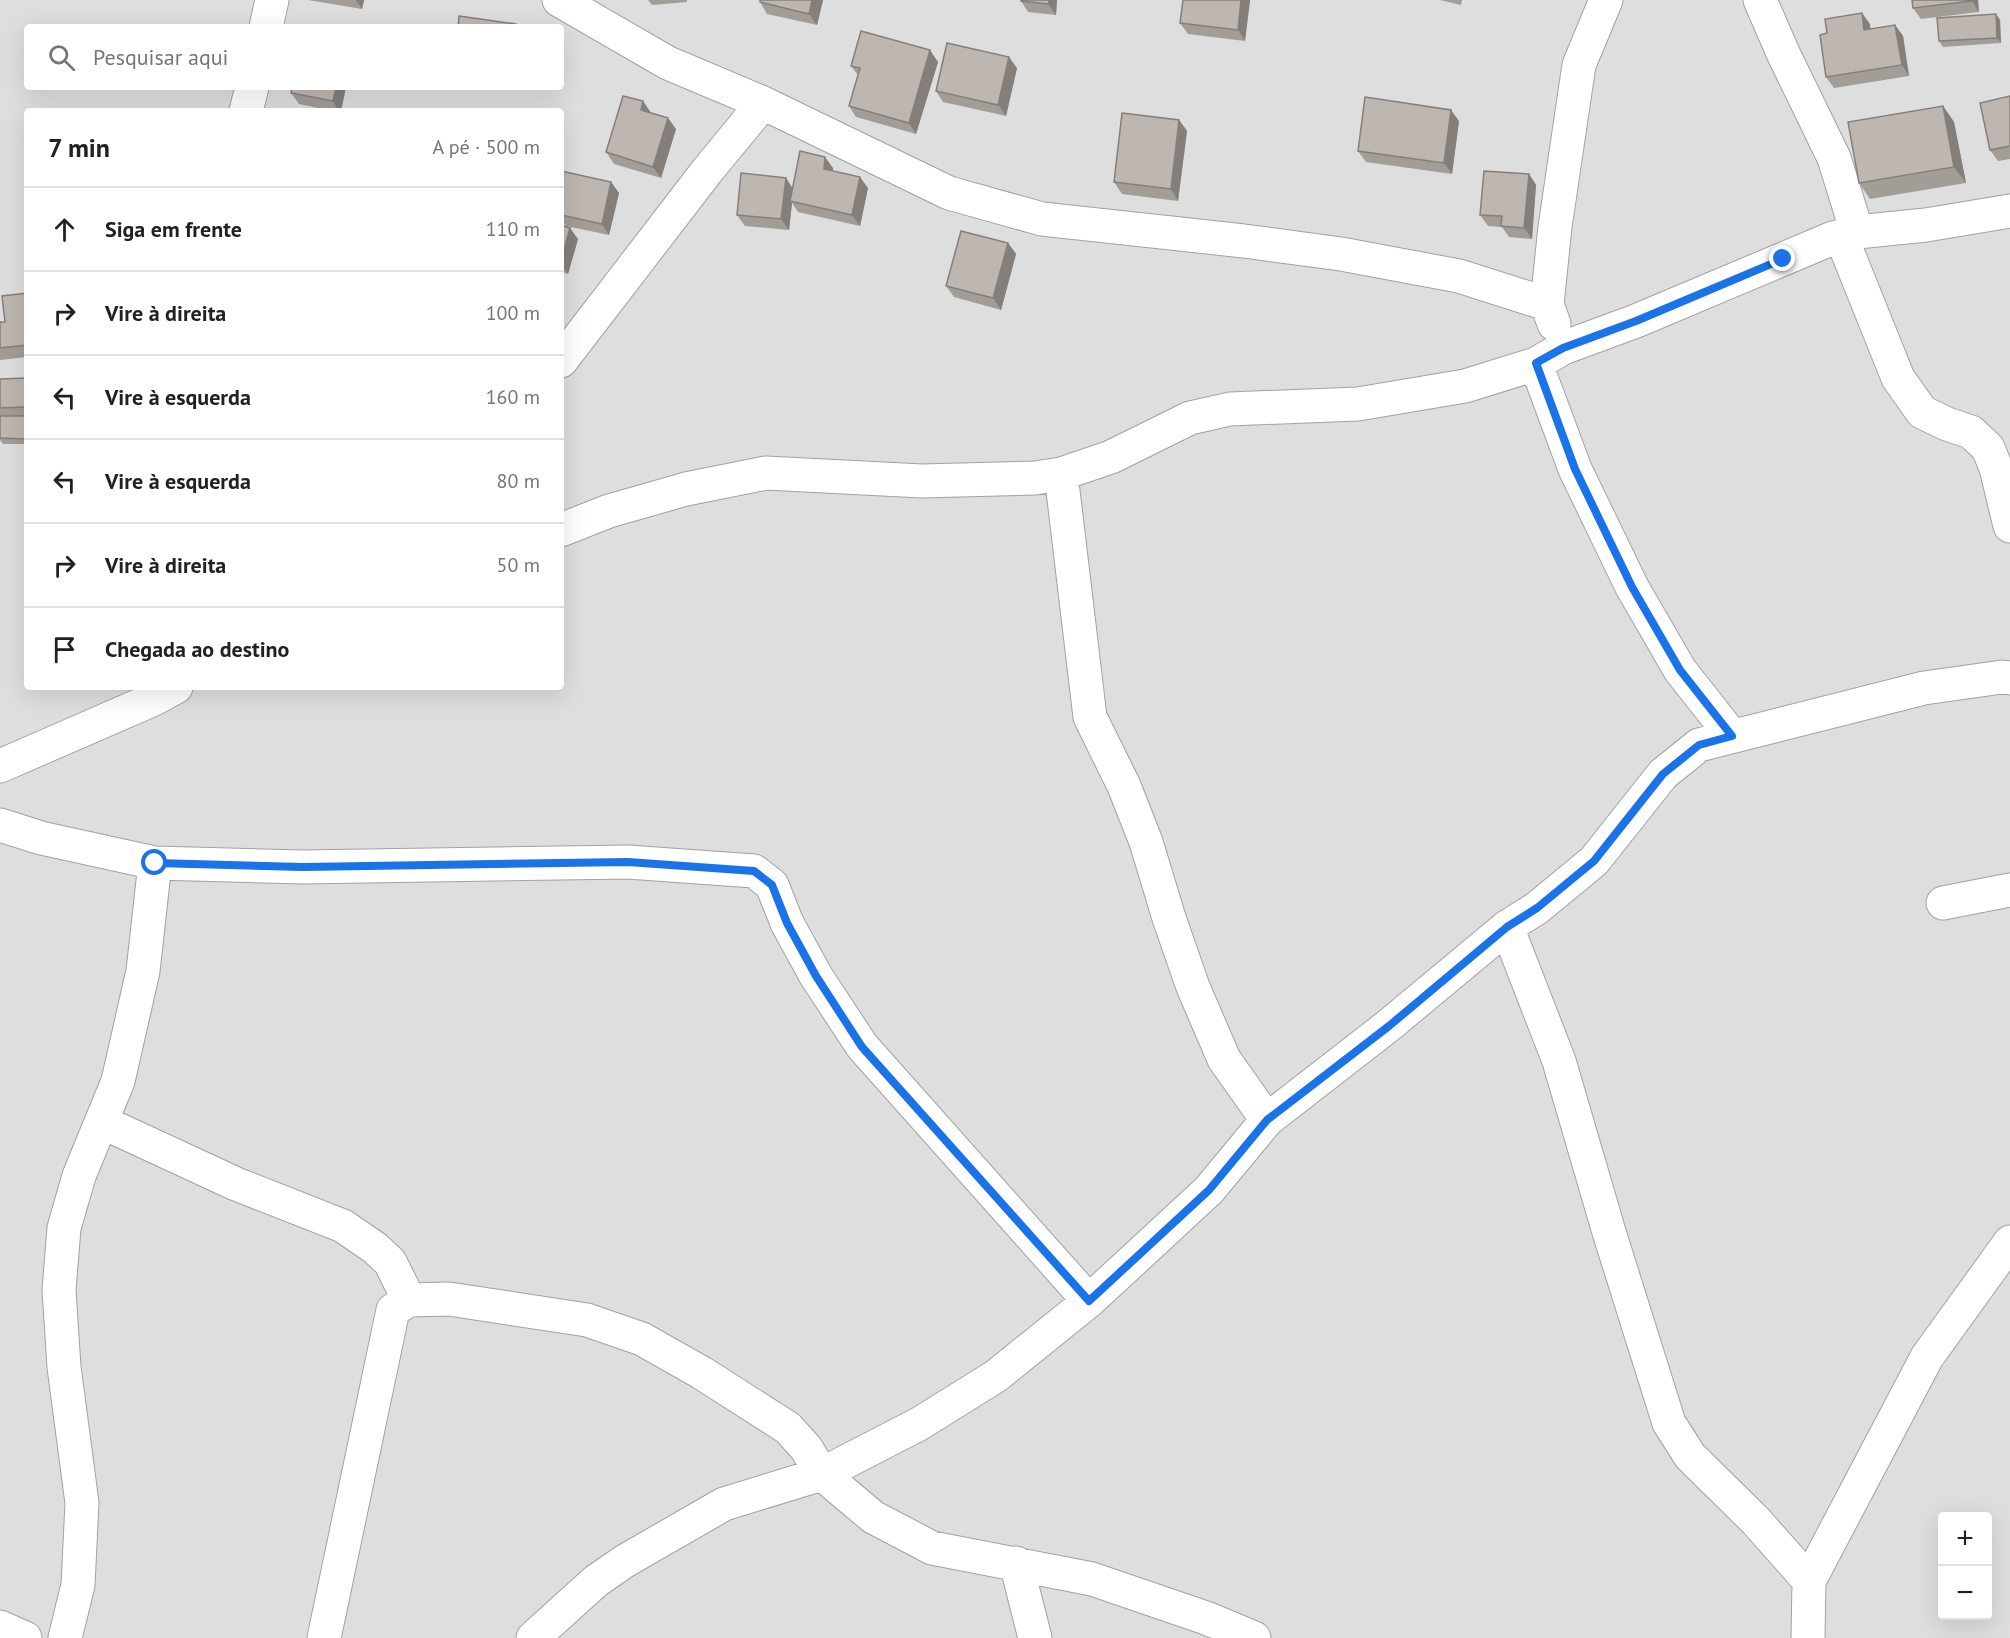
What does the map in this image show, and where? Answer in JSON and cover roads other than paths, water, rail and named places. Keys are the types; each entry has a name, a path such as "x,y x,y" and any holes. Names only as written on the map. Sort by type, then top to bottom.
{"street":[{"path":"267,24 272,0"},
{"path":"559,0 595,11 668,63 763,103 949,193 1042,219 1341,254 1458,276 1546,304"},
{"path":"1606,0 1579,64 1554,227 1546,304 1550,356 1575,469 1632,587 1680,670 1732,736"},
{"path":"1761,0 1783,53 1833,158 1849,234 1898,378 1922,412 1971,432 1988,448 1996,468 2010,526"},
{"path":"247,108 251,90"},
{"path":"564,357 763,103"},
{"path":"564,529 609,511 686,489 766,473 827,478 922,481 1035,478 1061,474 1111,457 1190,418 1230,409 1358,404 1465,386 1550,356 1849,234 1926,225 2010,211"},
{"path":"1061,474 1090,717 1124,786 1146,842 1193,987 1224,1059 1267,1120"},
{"path":"533,1638 596,1581 625,1561 724,1504 822,1474 919,1424 996,1376 1089,1301 1209,1190 1267,1120 1389,1026 1507,927 1537,908 1594,861 1663,774 1699,745 1924,688 2002,676 2010,678"},
{"path":"0,766 170,690"},
{"path":"0,825 41,838 155,863 303,867 628,862 754,871 772,885 787,923 804,955 862,1047 1089,1301"},
{"path":"65,1638 78,1585 82,1503 64,1367 59,1290 64,1228 80,1176 118,1081 143,971 155,863"},
{"path":"1943,903 2010,890"},
{"path":"1507,927 1559,1060 1609,1232 1669,1423 1690,1456 1756,1521 1809,1581"},
{"path":"102,1122 236,1184 343,1226 375,1248 390,1262 409,1300"},
{"path":"1808,1638 1809,1581 1927,1357 2010,1242"},
{"path":"324,1638 393,1310 409,1300 449,1299 587,1320 642,1339 702,1373 788,1428 806,1448 822,1474 873,1517 932,1548 1092,1579 1206,1618 1254,1638"},
{"path":"1016,1563 1035,1638"},
{"path":"0,1627 25,1638"}]}
